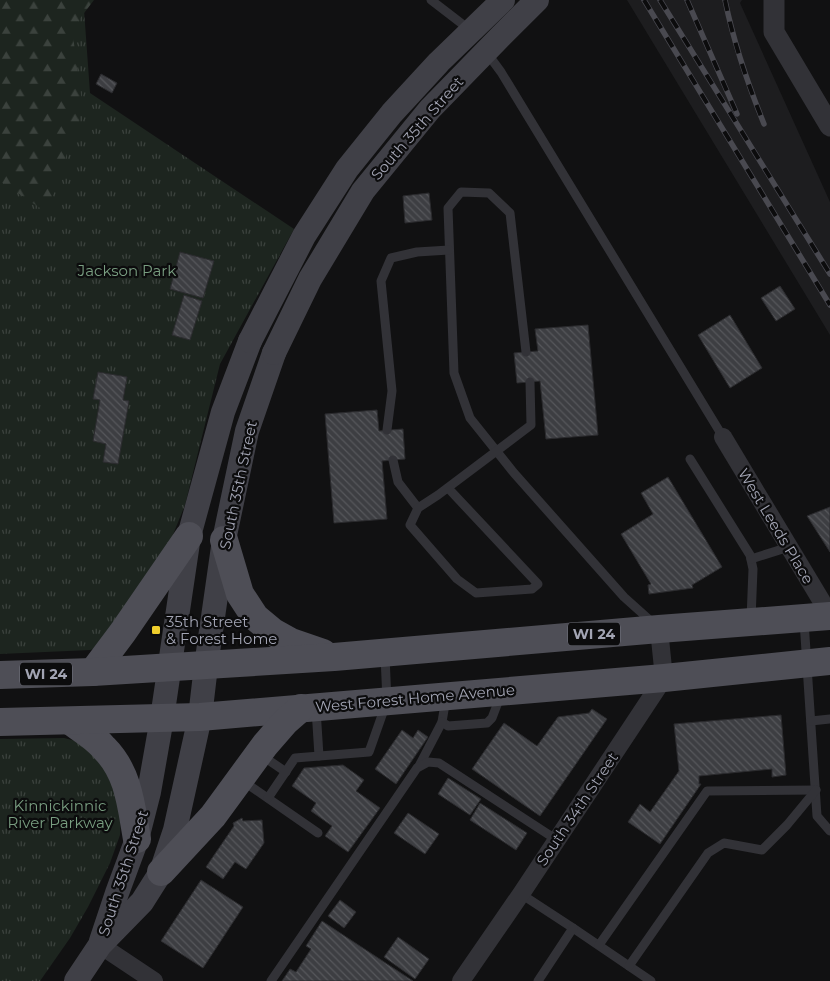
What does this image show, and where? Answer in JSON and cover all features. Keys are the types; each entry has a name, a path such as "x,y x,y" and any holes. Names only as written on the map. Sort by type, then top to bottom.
{"main road":[{"name":"South 35th Street","path":"100,945 137,839 149,792 189,536 223,412 250,341 304,236 347,169 392,113 439,62 503,0"},
{"name":"South 35th Street","path":"76,981 100,945 142,902 161,872 175,830 200,717 224,540 247,431 274,353 310,279 363,190 430,109 538,0"},
{"path":"93,672 189,536"},
{"path":"224,540 240,594 255,617 273,632 291,642 334,657"},
{"name":"WI 24","path":"0,675 169,668 334,657 821,616"},
{"name":"West Forest Home Avenue","path":"0,722 200,717 387,701 444,709 503,691 664,678 818,662"},
{"path":"161,872 213,816 259,753 285,722 308,708"},
{"path":"70,721 103,746 117,762 130,798 137,839"}],"street":[{"path":"774,0 774,32 830,126"},
{"name":"West Leeds Place","path":"723,437 789,547 821,616"},
{"path":"659,629 664,678"},
{"name":"South 34th Street","path":"461,981 664,678"},
{"path":"100,945 154,981"}],"lane":[{"path":"431,0 469,28 507,80 723,437"},
{"path":"526,352 510,213 490,193 461,192 448,208 449,250 454,373 470,418 514,472 624,597 659,629"},
{"path":"387,430 392,391 380,281 391,258 417,252 449,250"},
{"path":"448,488 538,584 532,589 476,593 457,579 410,525 418,508 448,488 530,425 530,382"},
{"path":"690,459 750,556 753,569 751,622"},
{"path":"393,460 398,482 418,508"},
{"path":"751,559 789,547"},
{"path":"821,616 811,721 817,816 830,831"},
{"path":"268,798 295,758 369,752 387,701 385,653"},
{"path":"308,708 319,756"},
{"path":"271,981 417,768 444,709"},
{"path":"811,721 830,719"},
{"path":"259,753 286,772"},
{"path":"417,768 428,762 439,763 557,840"},
{"path":"240,779 318,833"},
{"path":"599,945 707,791 816,790"},
{"path":"629,966 708,853 724,842 762,850 787,826 816,790"},
{"path":"521,894 651,981"},
{"path":"538,981 573,928"}],"shaded area":[{"path":"627,0 742,0 740,3 830,202 830,335"}],"green space":[{"name":"Jackson Park","path":"0,0 84,10 90,93 294,229 220,364 185,505 159,569 98,648 90,650 0,654"},
{"path":"0,0 94,0 72,29 82,102 78,123 46,212 0,181"},
{"name":"Kinnickinnic River Parkway","path":"64,738 76,741 106,763 121,810 120,835 110,863 88,907 70,938 40,981 0,981 0,739"}],"building":[{"path":"101,74 117,83 112,93 96,84"},
{"path":"429,193 432,220 405,223 403,196"},
{"path":"180,252 214,261 203,298 170,289"},
{"path":"780,286 795,309 776,321 761,298"},
{"path":"184,295 202,301 190,340 172,335"},
{"path":"730,315 762,368 730,388 698,335"},
{"path":"588,325 598,435 546,439 540,381 517,383 514,353 538,351 535,329"},
{"path":"98,372 127,377 123,400 129,401 118,464 103,462 106,444 93,441 100,400 93,399"},
{"path":"377,410 379,431 403,429 405,459 382,461 387,519 334,523 325,414"},
{"path":"668,477 722,567 692,585 693,588 649,594 648,585 651,584 621,534 653,514 641,493"},
{"path":"830,507 830,552 807,516"},
{"path":"592,709 607,719 540,816 472,769 504,723 537,746 558,717 589,713"},
{"path":"781,715 786,775 772,777 772,769 699,776 699,784 701,784 660,844 628,822 640,804 650,812 679,771 674,724"},
{"path":"402,730 413,738 418,730 428,737 396,784 375,769"},
{"path":"343,765 364,780 356,791 380,808 348,852 325,836 332,826 311,811 316,803 292,786 304,768"},
{"path":"448,778 481,799 470,815 438,794"},
{"path":"480,803 527,833 516,850 470,820"},
{"path":"408,813 439,834 425,854 394,833"},
{"path":"242,818 243,821 262,820 264,843 246,869 235,862 223,879 206,867 234,826 233,823"},
{"path":"201,880 243,907 203,968 161,941"},
{"path":"340,900 356,912 344,928 328,916"},
{"path":"322,921 413,981 282,981 290,969 296,972 311,949 306,946"},
{"path":"398,937 429,959 415,979 384,957"}],"railway":[{"path":"644,0 830,305"},
{"path":"660,0 830,274"},
{"path":"687,0 737,114"},
{"path":"725,0 732,32 764,124"}],"place":[{"name":"35th Street & Forest Home","path":"156,630"}]}
